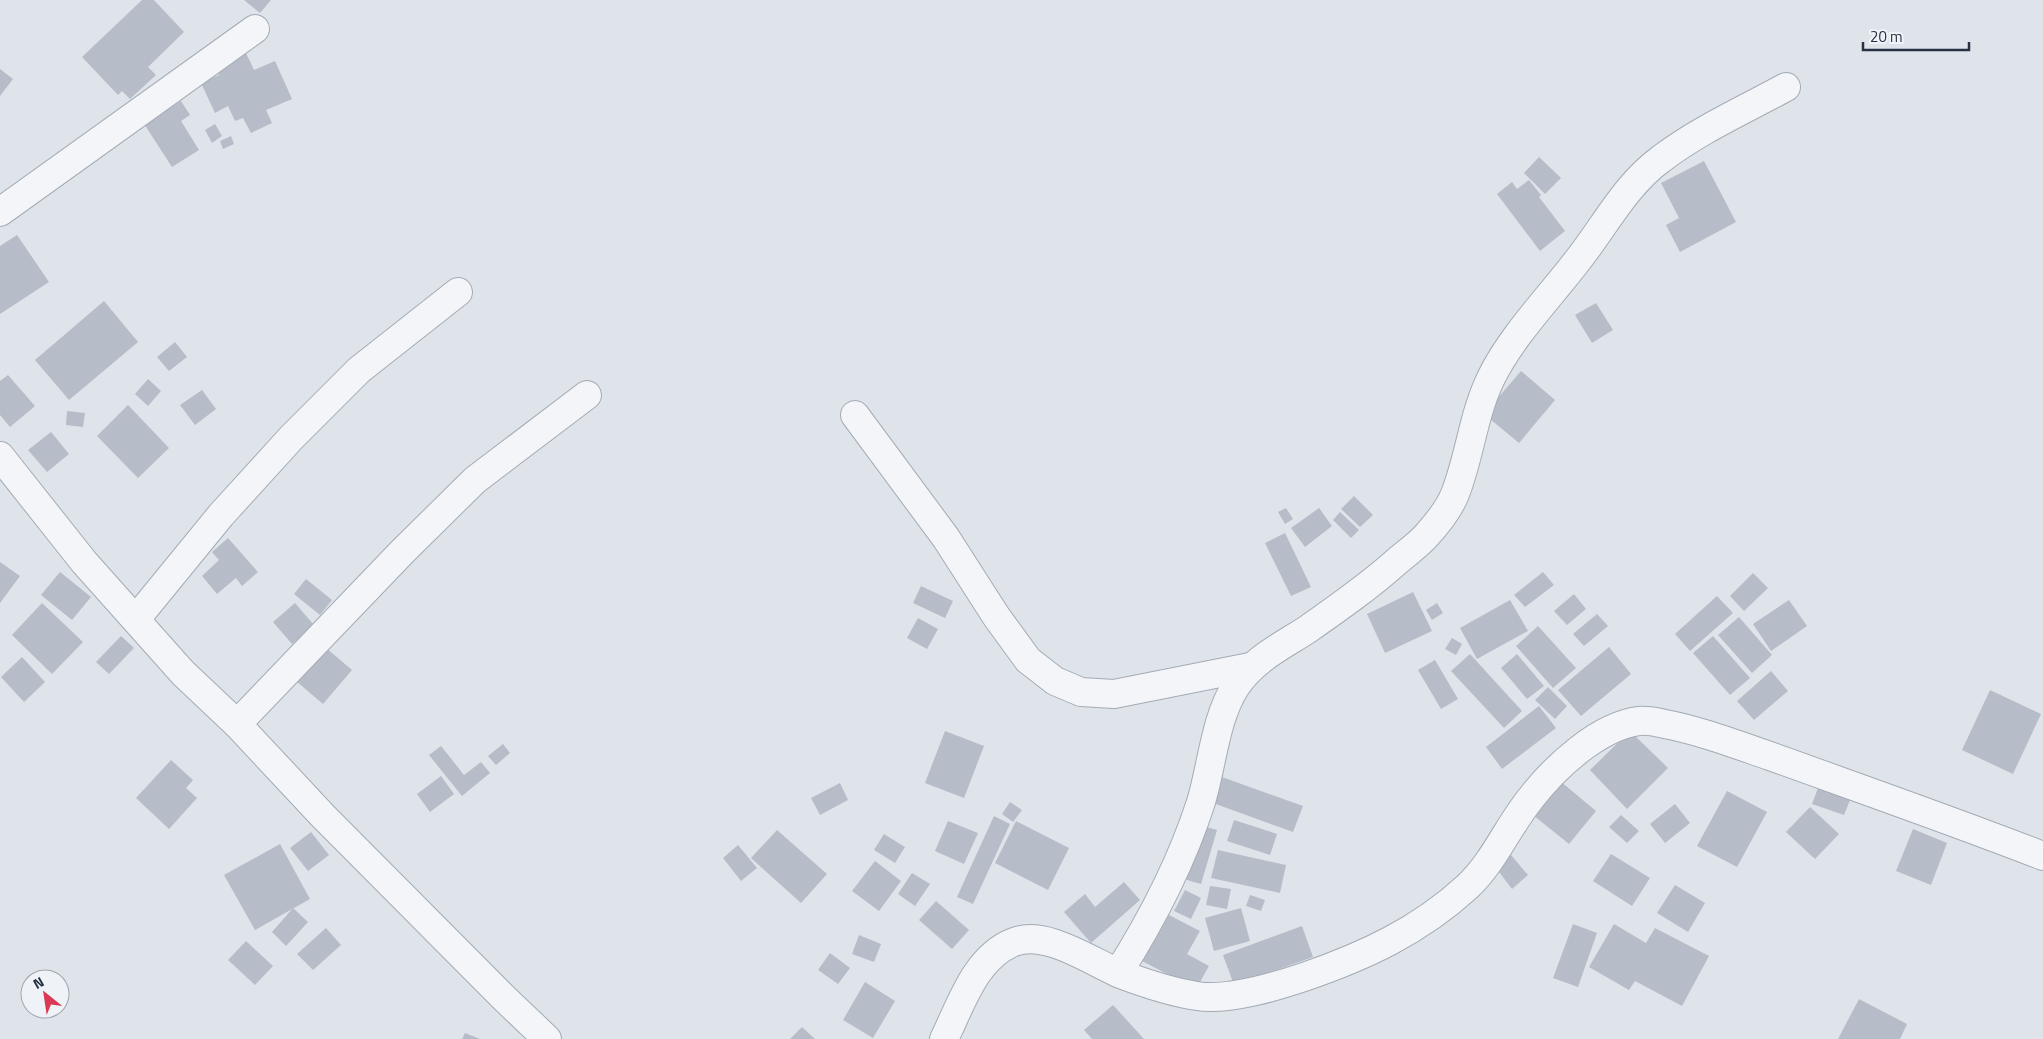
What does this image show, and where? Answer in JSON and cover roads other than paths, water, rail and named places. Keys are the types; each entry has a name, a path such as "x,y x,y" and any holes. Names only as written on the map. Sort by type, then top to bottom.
{"street":[{"path":"0,212 255,29"},
{"path":"1118,973 1159,905 1176,866 1201,801 1224,714 1234,688 1250,667 1349,600 1424,538 1443,515 1454,496 1480,407 1492,376 1517,338 1585,251 1618,204 1640,178 1659,160 1686,142 1786,87"},
{"path":"136,619 221,515 291,438 359,370 458,292"},
{"path":"237,724 403,551 475,480 588,395"},
{"path":"855,415 946,538 996,616 1028,660 1055,681 1081,692 1114,694 1250,667"},
{"path":"0,456 84,562 184,672 237,724 323,816 547,1039"},
{"path":"944,1039 983,965 1000,949 1017,940 1036,939 1066,948 1118,973 1164,990 1202,997 1246,993 1302,978 1365,954 1405,933 1429,917 1469,885 1498,847 1531,798 1559,768 1593,739 1624,723 1644,720 1716,737 1974,829 2043,856"}]}
